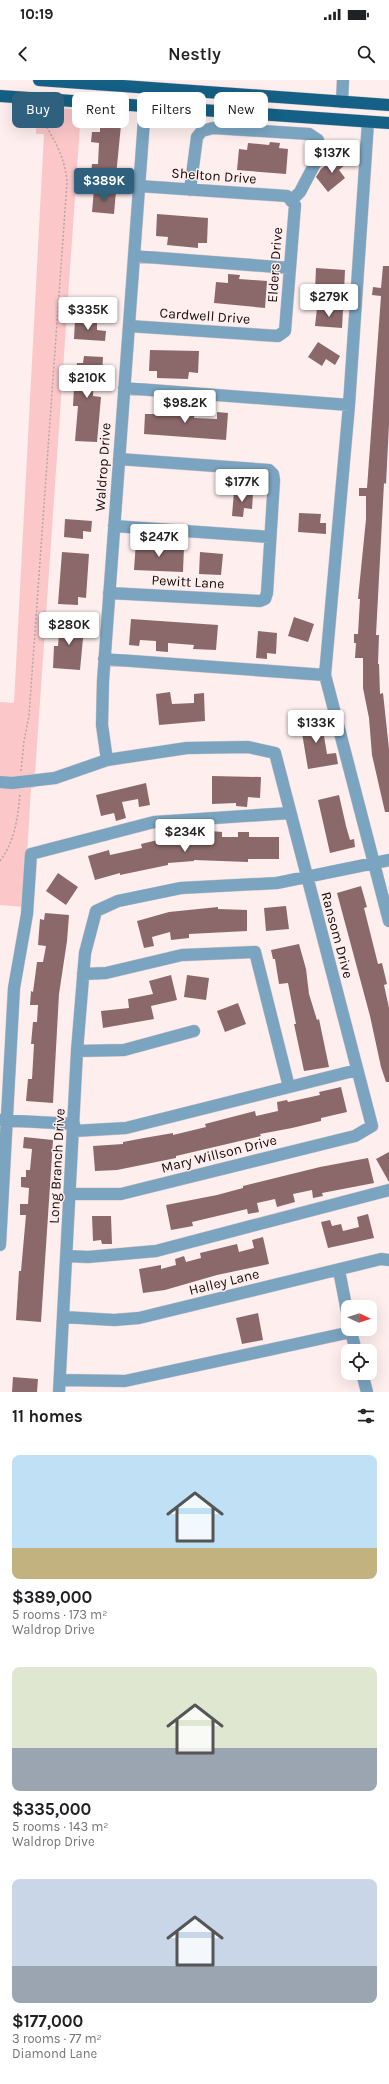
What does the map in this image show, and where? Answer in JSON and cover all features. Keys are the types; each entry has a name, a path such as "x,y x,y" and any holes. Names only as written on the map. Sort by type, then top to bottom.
{"main road":[{"path":"39,80 389,105"},
{"path":"0,96 12,97"},
{"path":"64,100 137,105"},
{"path":"206,110 389,123"}],"street":[{"path":"342,102 343,80"},
{"path":"368,122 349,405 325,675 389,921"},
{"name":"Waldrop Drive","path":"107,760 102,725 104,659 143,128"},
{"path":"190,190 197,137 202,130 213,128 309,134 318,140 320,152 300,192 289,198"},
{"name":"Shelton Drive","path":"139,186 289,198"},
{"name":"Elders Drive","path":"278,336 285,331 295,206 289,198"},
{"path":"134,256 290,268"},
{"name":"Cardwell Drive","path":"129,326 278,336"},
{"path":"124,388 349,405"},
{"path":"114,526 270,537 273,474 269,470 119,459"},
{"name":"Pewitt Lane","path":"109,593 260,601 265,599 267,593 270,537"},
{"path":"104,659 325,675"},
{"name":"Ransom Drive","path":"107,760 186,748 248,747 274,753 372,1126"},
{"path":"0,782 20,782 55,778 107,760"},
{"path":"0,1245 3,1120 14,988 27,914 31,854 154,822 290,813"},
{"path":"306,877 389,860"},
{"name":"Long Branch Drive","path":"60,1386 71,1194 77,1052 85,953 96,911 118,902 182,888 277,883 306,877"},
{"path":"83,974 106,973 182,955 255,952 289,1087"},
{"path":"77,1052 124,1050 194,1032"},
{"path":"3,1120 74,1128 126,1128 357,1070"},
{"name":"Mary Willson Drive","path":"71,1194 121,1194 355,1136 372,1126"},
{"path":"67,1256 88,1257 156,1251 389,1190"},
{"name":"Halley Lane","path":"64,1317 114,1320 139,1318 381,1259 389,1260"},
{"path":"339,1270 345,1300"},
{"path":"60,1386 125,1381 341,1333"},
{"path":"364,1380 367,1392"}],"path":[{"path":"0,861 5,854 16,827 24,741 29,716 67,182 64,161 48,128"}],"shaded area":[{"path":"64,108 72,109 72,128 80,128 34,788 31,788 24,907 0,905 0,702 14,703 44,134 36,134 36,128 64,128"}],"building":[{"path":"100,128 121,128 116,176 91,174 92,164 98,164 99,143 91,142 92,132 100,132"},
{"path":"270,142 280,143 279,148 288,149 286,174 237,170 239,149 247,150 248,143 269,145"},
{"path":"339,155 346,164 339,170 345,178 328,192 316,177 321,169"},
{"path":"94,189 116,191 114,214 92,212"},
{"path":"157,214 208,218 207,243 198,243 198,248 167,245 168,237 156,236"},
{"path":"383,266 389,266 389,424 386,484 384,483 376,635 379,635 378,664 380,694 383,693 389,749 389,812 385,812 372,755 369,718 363,688 363,658 355,658 356,643 354,643 354,634 358,634 360,599 358,599 366,519 366,496 359,496 359,488 367,488 381,296 372,295 373,287 381,288"},
{"path":"316,268 345,270 344,292 315,290"},
{"path":"228,274 240,275 239,279 267,281 265,308 214,303 216,282 228,283"},
{"path":"317,308 343,310 342,328 315,326"},
{"path":"75,320 97,322 97,330 106,331 105,341 74,339"},
{"path":"318,342 340,356 335,365 326,359 322,366 308,357"},
{"path":"150,350 199,351 198,373 189,372 188,379 157,378 157,371 149,371"},
{"path":"84,356 103,357 102,375 94,374 93,396 101,397 97,442 75,441 78,406 73,406 74,387 77,363 83,363"},
{"path":"176,405 187,406 186,411 195,412 194,418 217,419 217,412 228,413 226,440 144,434 145,414 154,414 155,408 176,410"},
{"path":"234,491 253,493 252,509 244,508 243,517 232,516"},
{"path":"299,513 321,514 320,523 326,523 326,534 298,532"},
{"path":"65,519 92,521 91,532 83,531 83,539 64,537"},
{"path":"136,541 147,542 146,549 165,550 166,541 176,541 176,546 184,547 183,572 134,570"},
{"path":"62,552 89,554 86,598 78,597 78,605 58,604"},
{"path":"200,552 223,554 221,575 199,574"},
{"path":"294,617 314,624 308,642 288,636"},
{"path":"131,619 218,625 216,650 193,649 194,645 168,643 168,652 156,651 156,641 140,640 139,646 129,645"},
{"path":"60,620 79,621 78,628 84,628 80,670 53,668 54,646 58,646"},
{"path":"258,631 277,633 276,654 267,653 267,659 256,658"},
{"path":"170,692 172,704 194,703 194,694 204,693 205,721 159,725 156,694"},
{"path":"324,717 326,730 323,730 327,754 336,753 338,764 308,769 300,721"},
{"path":"212,776 261,777 260,798 248,797 247,807 236,806 236,803 212,804"},
{"path":"146,783 150,805 139,807 138,799 122,802 126,818 116,821 114,813 101,816 96,795"},
{"path":"339,795 350,840 354,839 355,847 330,853 318,800"},
{"path":"211,831 222,832 222,837 238,837 238,832 249,832 249,837 279,837 279,859 248,859 248,862 194,860 168,863 168,865 120,875 120,873 95,880 88,856 109,850 110,855 142,848 141,844 170,837 192,836 193,840 211,841"},
{"path":"58,873 78,887 66,905 46,891"},
{"path":"361,886 367,907 364,908 378,964 382,963 387,984 384,985 389,1008 389,1082 386,1082 381,1067 370,1016 337,893"},
{"path":"286,906 289,929 266,931 264,908"},
{"path":"218,907 218,909 247,910 247,931 189,934 189,938 171,940 170,932 152,937 154,946 144,948 137,921 169,912"},
{"path":"45,913 69,915 67,941 59,994 53,1103 26,1101 28,1079 32,1079 34,1044 31,1044 33,1022 37,1022 38,1005 30,1005 31,991 33,992 37,962 43,962 46,946 38,945 40,919 44,920"},
{"path":"299,944 306,969 309,994 317,1020 319,1019 329,1067 304,1071 294,1024 296,1024 288,983 279,984 275,959 273,959 271,950"},
{"path":"171,975 177,1000 151,1006 154,1019 103,1028 101,1011 129,1008 128,999 153,994 149,981"},
{"path":"187,975 209,978 206,1000 184,997"},
{"path":"238,1003 246,1024 225,1032 217,1011"},
{"path":"341,1087 347,1112 321,1118 321,1121 260,1134 261,1136 176,1156 176,1158 117,1170 95,1171 93,1146 123,1144 123,1142 144,1138 173,1133 173,1135 206,1127 205,1124 255,1111 256,1116 278,1111 277,1102 287,1100 288,1102 320,1095 319,1092"},
{"path":"24,1137 53,1140 41,1322 16,1320 19,1271 21,1271 26,1215 20,1215 20,1204 28,1204 29,1188 21,1187 21,1177 26,1177 26,1170 30,1170 32,1149 23,1148"},
{"path":"389,1152 389,1182 376,1159"},
{"path":"368,1158 374,1183 322,1193 323,1196 313,1198 312,1190 293,1194 295,1202 277,1207 275,1199 257,1203 259,1212 248,1214 247,1209 192,1222 193,1226 171,1230 166,1205 217,1195 243,1188 243,1186 320,1167"},
{"path":"368,1214 374,1238 328,1248 321,1222 330,1220 332,1226 341,1224 343,1231 359,1227 357,1217"},
{"path":"92,1216 111,1216 112,1244 102,1244 101,1240 93,1241"},
{"path":"263,1237 269,1264 217,1275 165,1290 143,1293 139,1269 161,1265 161,1269 176,1265 175,1259 184,1256 186,1262 201,1258 200,1253 237,1244 239,1252 254,1248 252,1240"},
{"path":"258,1313 263,1340 242,1344 236,1318"},
{"path":"13,1377 38,1379 37,1392 12,1392"}]}
